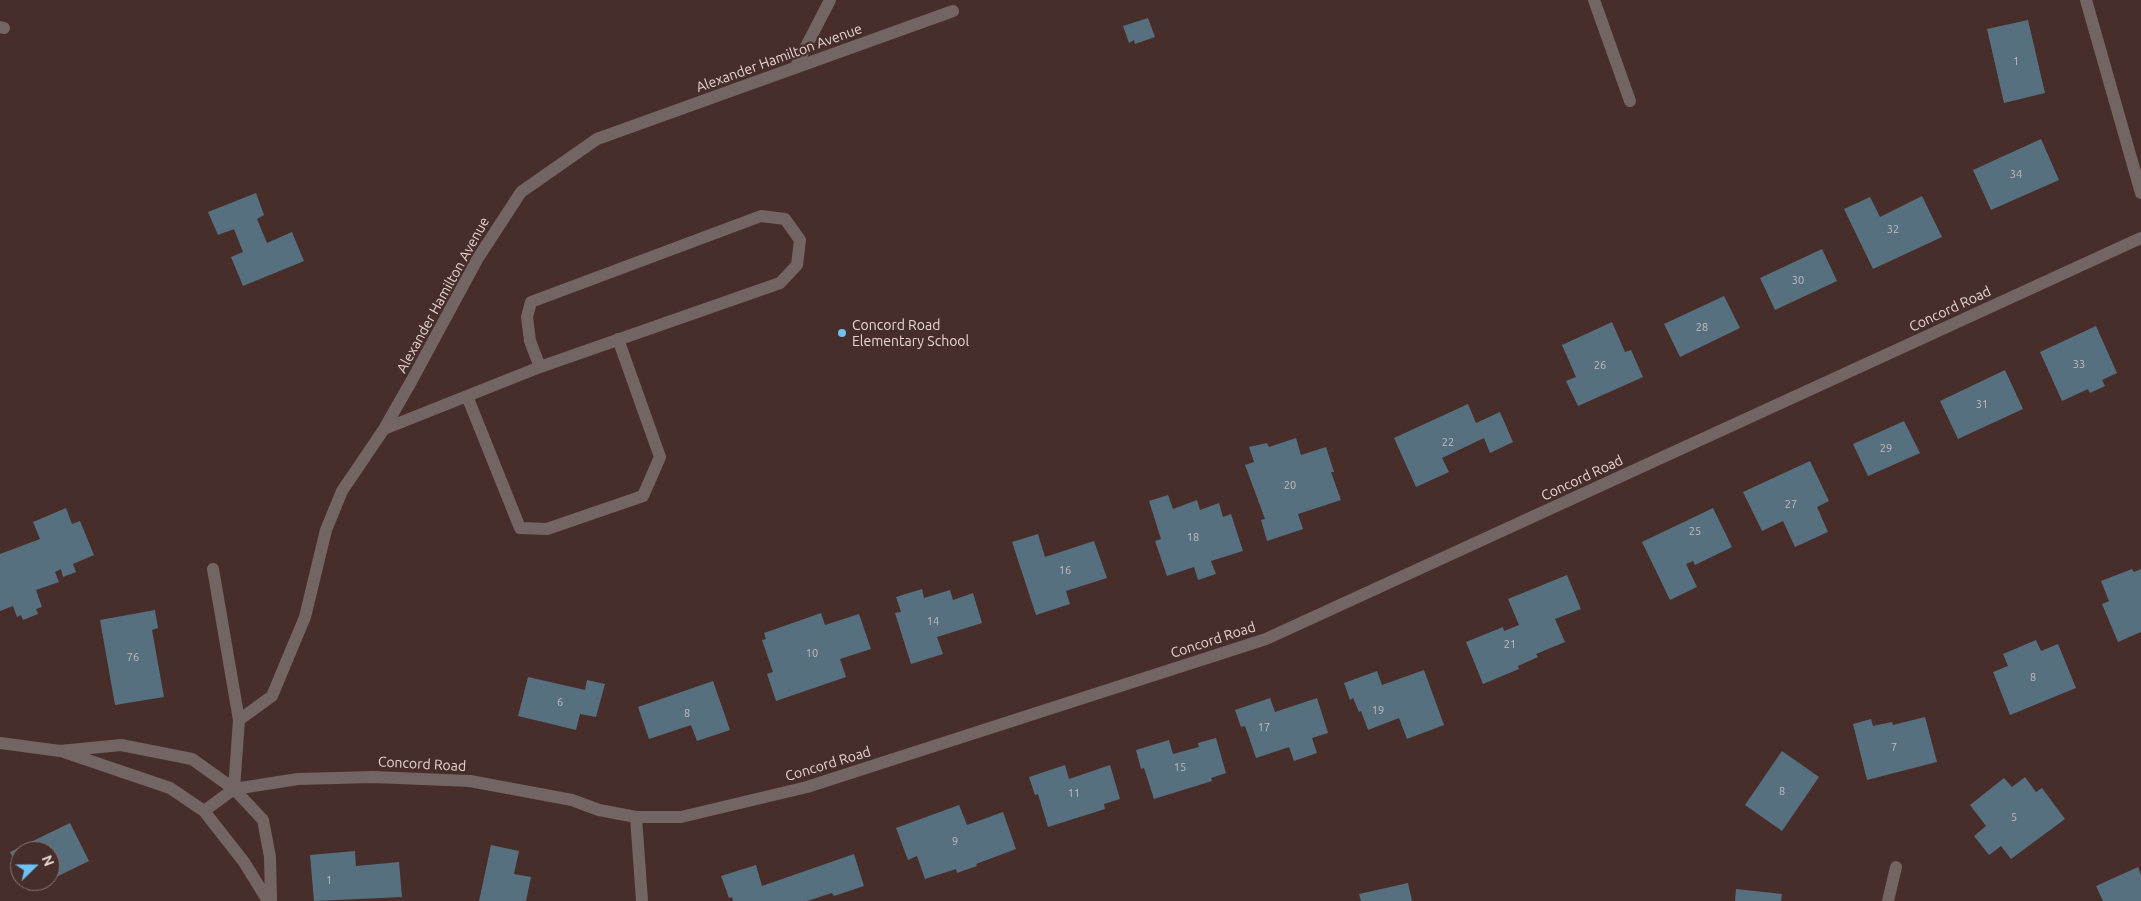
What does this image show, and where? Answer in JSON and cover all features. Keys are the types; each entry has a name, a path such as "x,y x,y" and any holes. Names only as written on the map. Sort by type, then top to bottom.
{"street":[{"path":"795,68 830,0"},
{"path":"1594,0 1630,101"},
{"path":"2086,0 2141,193"},
{"name":"Alexander Hamilton Avenue","path":"239,720 272,696 305,617 329,522 342,491 384,429 478,258 521,192 597,139 952,11"},
{"path":"384,429 540,367 780,283 797,265 800,240 785,219 761,216 531,302 527,317 530,341 540,367"},
{"name":"Concord Road","path":"234,789 298,779 364,777 470,781 572,800 599,810 636,817 681,817 807,787 1266,639 2141,238"},
{"path":"467,396 520,528 546,530 643,496 660,457 618,339"},
{"path":"204,811 234,789 239,720 213,569"},
{"path":"0,743 60,751 170,788 204,811 244,862 270,901"},
{"path":"60,751 122,745 192,759 234,789 263,820 270,857 270,901"},
{"path":"636,817 642,901"},
{"path":"1888,901 1896,867"}],"building":[{"path":"1148,18 1155,37 1135,44 1134,40 1129,43 1123,26"},
{"path":"2028,20 2045,93 2004,103 1987,29"},
{"path":"2041,139 2059,180 1991,210 1973,170"},
{"path":"256,193 264,215 257,219 267,243 292,232 304,261 243,286 231,257 243,252 234,229 218,235 208,212"},
{"path":"1922,196 1942,237 1873,269 1844,209 1870,197 1880,217"},
{"path":"1822,249 1837,281 1775,310 1760,278"},
{"path":"1724,296 1740,328 1680,357 1664,324"},
{"path":"1612,322 1625,352 1631,350 1643,377 1578,406 1566,381 1576,377 1562,345"},
{"path":"2096,326 2117,373 2102,380 2105,386 2090,393 2088,389 2062,401 2040,352"},
{"path":"2005,370 2023,409 1958,439 1940,401"},
{"path":"1468,404 1476,423 1500,412 1513,442 1490,453 1484,438 1442,458 1449,472 1416,487 1394,438"},
{"path":"1904,421 1920,453 1868,476 1853,444"},
{"path":"1296,438 1301,455 1326,447 1334,472 1331,472 1341,500 1298,514 1303,529 1267,541 1261,520 1265,519 1245,465 1254,462 1249,447 1267,443 1269,447"},
{"path":"1810,461 1829,501 1817,507 1828,532 1795,547 1783,521 1762,531 1743,492"},
{"path":"1168,495 1173,509 1197,500 1200,510 1219,503 1223,517 1231,514 1243,551 1211,561 1216,574 1198,580 1194,567 1167,576 1155,541 1161,539 1149,501"},
{"path":"66,508 72,524 80,521 94,555 73,564 76,572 63,577 61,569 55,572 59,582 36,590 42,607 36,609 38,614 23,620 21,615 17,617 13,606 0,611 0,554 40,539 33,522"},
{"path":"1713,508 1732,547 1695,565 1693,561 1686,564 1697,587 1670,600 1642,542"},
{"path":"1038,534 1045,557 1094,541 1107,578 1066,591 1070,604 1036,615 1012,542"},
{"path":"2132,569 2134,572 2141,569 2141,632 2118,642 2102,604 2109,601 2101,581"},
{"path":"1567,575 1581,609 1555,619 1565,642 1536,654 1538,657 1518,666 1519,669 1483,684 1466,642 1503,627 1504,631 1519,625 1508,599"},
{"path":"922,589 924,598 950,590 953,600 973,593 982,623 937,637 943,654 911,664 895,613 901,612 896,597"},
{"path":"155,610 158,628 152,630 164,697 115,705 100,620"},
{"path":"821,613 825,625 859,614 871,649 840,659 846,677 776,701 767,674 773,672 762,640 766,639 764,633"},
{"path":"2036,640 2041,651 2058,644 2076,688 2010,715 1993,672 2008,666 2003,654"},
{"path":"1424,670 1444,725 1407,739 1399,718 1368,730 1361,711 1359,712 1353,698 1350,700 1344,683 1377,671 1382,685"},
{"path":"528,677 585,690 587,680 605,684 596,717 580,714 576,730 518,716"},
{"path":"713,681 730,730 697,741 691,725 649,739 638,707"},
{"path":"1270,698 1275,712 1317,698 1328,733 1312,738 1317,753 1294,761 1289,747 1256,758 1245,726 1241,727 1235,710"},
{"path":"1925,717 1937,762 1867,780 1853,724 1871,719 1873,726 1892,722 1893,725"},
{"path":"1216,738 1226,773 1211,778 1212,781 1154,799 1144,768 1141,769 1136,750 1169,740 1173,754 1199,747 1198,743"},
{"path":"1782,751 1819,777 1782,831 1745,805"},
{"path":"1065,765 1069,779 1110,765 1120,799 1104,804 1105,809 1048,827 1038,794 1035,795 1029,777"},
{"path":"2025,777 2036,792 2042,788 2065,819 2011,859 2001,846 1989,855 1974,836 1986,826 1970,805 2004,778 2012,787"},
{"path":"959,805 967,825 1003,812 1016,849 957,873 956,869 925,879 917,856 908,860 896,828"},
{"path":"70,823 89,861 60,875 60,841 33,841"},
{"path":"491,845 519,851 514,874 531,877 526,901 479,901"},
{"path":"355,851 356,866 399,862 402,897 314,901 310,855"},
{"path":"854,854 864,886 834,896 832,893 807,901 733,901 732,897 729,898 721,876 756,865 762,886"},
{"path":"2138,867 2141,875 2141,901 2103,901 2096,886"},
{"path":"1408,883 1412,901 1361,901 1359,894"},
{"path":"1736,889 1782,894 1781,901 1735,901"}],"place":[{"name":"Concord Road Elementary School","path":"842,333"}]}
